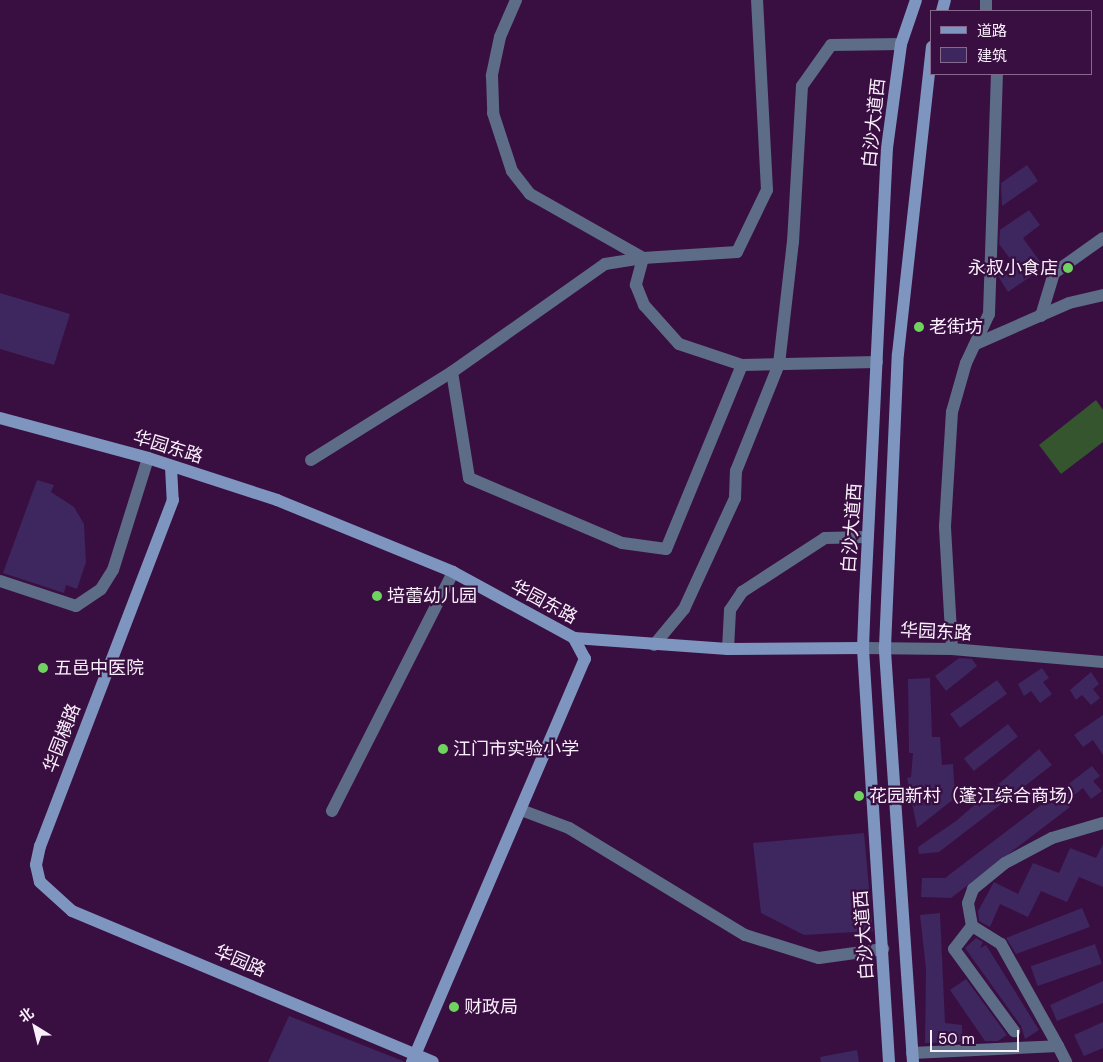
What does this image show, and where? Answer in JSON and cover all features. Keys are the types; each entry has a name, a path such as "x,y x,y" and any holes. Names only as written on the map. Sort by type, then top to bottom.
{"street":[{"path":"516,0 500,37 492,76 493,112 512,171 530,194 643,258"},
{"path":"311,460 452,372 605,264 643,258 737,252 767,190 757,0"},
{"name":"白沙大道西","path":"889,1062 863,648 887,148 901,44 916,0"},
{"path":"654,645 684,609 734,498 736,471 779,364 793,242 802,86 831,45 901,44"},
{"path":"930,65 898,354 885,647 913,1058 1058,1046"},
{"path":"952,649 945,526 952,412 966,363 978,343 989,314 997,75"},
{"path":"1041,316 1054,273 1103,238"},
{"path":"643,258 636,285 644,305 679,344 742,365 877,362"},
{"path":"978,343 1041,316 1103,295"},
{"path":"452,372 469,478 622,543 666,549 742,365"},
{"name":"华园东路","path":"0,418 148,458 276,500 453,572 574,638 728,649 885,647 952,649 1103,662"},
{"path":"0,581 76,606 102,589 113,570 148,458"},
{"name":"华园横路","path":"40,882 36,865 40,846 173,500 171,467"},
{"path":"728,649 730,610 742,592 825,538 867,537"},
{"path":"332,811 453,572"},
{"path":"414,1058 585,659 574,638"},
{"path":"521,810 569,828 745,935 819,958 883,949"},
{"path":"1014,1031 954,949 972,926 968,903 973,888 1005,863 1052,838 1103,823"},
{"name":"华园路","path":"40,882 72,911 414,1058 433,1062"},
{"path":"972,926 1001,944 1066,1062"}],"green space":[{"path":"1096,400 1103,410 1103,442 1061,474 1039,445"}],"building":[{"path":"1027,165 1038,181 1002,206 1001,183"},
{"path":"1029,210 1040,225 1023,238 1044,267 1008,292 998,276 1014,264 999,244 1000,230"},
{"path":"0,293 70,314 54,365 0,349"},
{"path":"37,480 54,485 51,492 74,507 84,524 86,562 77,589 66,585 64,593 3,573"},
{"path":"959,658 972,659 977,666 946,691 935,676"},
{"path":"1042,668 1049,678 1043,682 1052,694 1040,703 1031,691 1024,696 1018,684"},
{"path":"1091,672 1099,684 1093,689 1100,698 1091,705 1082,695 1076,700 1070,690"},
{"path":"930,678 932,737 940,737 942,765 953,764 955,798 917,828 907,778 911,777 913,753 909,753 908,679"},
{"path":"997,680 1007,694 960,728 950,714"},
{"path":"1103,715 1103,755 1093,740 1083,747 1074,735"},
{"path":"1008,724 1018,737 974,771 964,758"},
{"path":"1039,749 1052,765 939,852 919,854 918,847 956,821"},
{"path":"1092,766 1100,776 1093,781 1102,791 1091,799 1083,788 1065,802 1070,807 951,898 921,897 922,878 945,878"},
{"path":"864,833 873,931 804,935 761,913 753,843"},
{"path":"1103,844 1103,887 1079,877 1067,902 1041,891 1028,917 1000,904 990,927 979,921 978,911 994,882 1018,894 1033,863 1059,873 1070,848 1096,858"},
{"path":"1082,908 1090,927 1016,954 1006,938"},
{"path":"940,913 945,1023 962,1025 962,1042 925,1043 926,969 920,915"},
{"path":"976,938 983,942 980,948 986,945 1039,1030 1025,1039 1021,1026 965,948"},
{"path":"1095,944 1102,964 1038,986 1031,966"},
{"path":"966,979 1007,1035 998,1041 985,1041 950,990"},
{"path":"1103,981 1103,1003 1057,1021 1050,1005"},
{"path":"289,1016 403,1061 403,1062 268,1062"},
{"path":"1103,1022 1103,1048 1084,1056 1074,1035"},
{"path":"857,1050 859,1062 821,1062 820,1057"}],"place":[{"name":"永叔小食店","path":"1068,268"},
{"name":"老街坊","path":"919,327"},
{"name":"培蕾幼儿园","path":"377,596"},
{"name":"五邑中医院","path":"43,668"},
{"name":"江门市实验小学","path":"443,749"},
{"name":"花园新村（蓬江综合商场）","path":"859,796"},
{"name":"财政局","path":"454,1007"}]}
